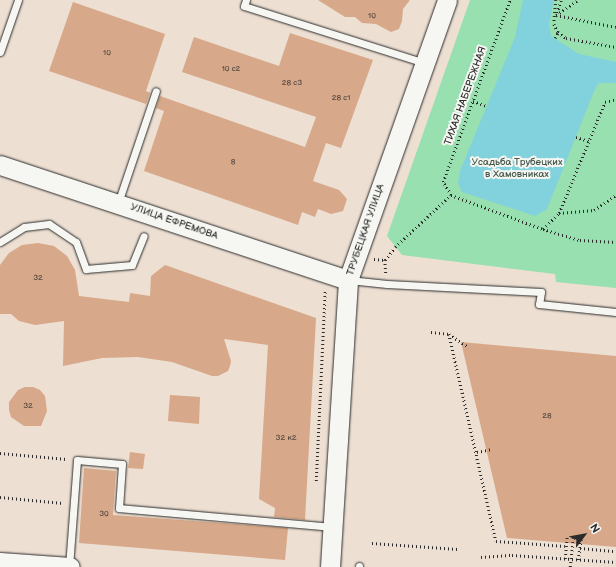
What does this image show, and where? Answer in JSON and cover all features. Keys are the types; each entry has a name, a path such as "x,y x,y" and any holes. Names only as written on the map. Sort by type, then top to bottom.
{"street":[{"name":"ТРУБЕЦКАЯ УЛИЦА","path":"330,567 348,280 447,0"},
{"name":"УЛИЦА ЕФРЕМОВА","path":"0,165 348,280"},
{"path":"0,562 70,567"}],"lane":[{"path":"0,52 18,0"},
{"path":"246,0 244,6 425,63"},
{"path":"118,203 156,91"},
{"path":"0,242 24,227 49,224 76,242 86,269 132,265 144,236"},
{"path":"348,280 408,285 541,292 540,304 616,312"},
{"path":"70,567 77,460 122,464 119,508 332,528"}],"path":[{"name":"ТИХАЯ НАБЕРЕЖНАЯ","path":"451,195 443,182 510,0"},
{"path":"556,0 556,15"},
{"path":"562,0 554,24 558,32 566,38 616,47"},
{"path":"556,15 578,0"},
{"path":"556,15 616,27"},
{"path":"554,38 558,32"},
{"path":"543,229 559,213 605,102 616,99"},
{"path":"473,101 487,106"},
{"path":"576,137 589,140"},
{"path":"374,260 385,260 395,247 451,195 543,229 580,240 616,242"},
{"path":"559,213 594,210 616,195"},
{"path":"316,486 325,289"},
{"path":"431,332 448,334 467,346"},
{"path":"448,334 477,452 496,541 565,546"},
{"path":"477,452 492,449"},
{"path":"0,453 77,460"},
{"path":"0,498 74,504"},
{"path":"565,560 565,546 567,537"},
{"path":"570,567 574,538"},
{"path":"578,560 581,539"},
{"path":"372,543 458,549"},
{"path":"580,548 616,551"},
{"path":"481,557 512,554 565,560 616,562"}],"green space":[{"name":"Усадьба Трубецких в Хамовниках","path":"470,0 616,0 616,288 556,282 555,274 402,255 387,236"}],"water":[{"path":"523,0 554,0 549,24 551,36 579,54 616,62 616,83 599,83 595,89 547,209 535,216 462,192 458,183 460,171 515,37"}],"building":[{"path":"318,0 410,0 403,9 402,21 399,29 391,32 376,24 362,23 355,17 345,17"},
{"path":"73,2 165,34 146,91 150,93 146,104 49,71"},
{"path":"290,33 373,60 341,148 326,143 313,181 339,190 347,199 343,211 331,214 318,209 315,217 302,212 298,225 144,171 164,111 156,108 160,96 305,147 316,117 182,72 194,37 279,66"},
{"path":"38,243 54,246 67,256 75,270 79,296 129,302 130,293 150,296 151,276 165,265 316,318 305,520 274,517 275,508 259,499 268,345 224,339 231,361 228,371 218,376 212,376 172,362 138,357 102,358 63,366 64,321 35,325 19,321 11,314 0,314 0,265 9,253 22,245"},
{"path":"461,342 616,356 616,547 507,538"},
{"path":"25,387 33,387 40,390 45,396 47,411 41,426 24,426 11,417 9,402 18,390"},
{"path":"170,395 200,397 199,424 168,421"},
{"path":"130,452 145,454 143,469 128,468"},
{"path":"84,468 116,471 113,515 288,528 285,560 79,543"}]}
